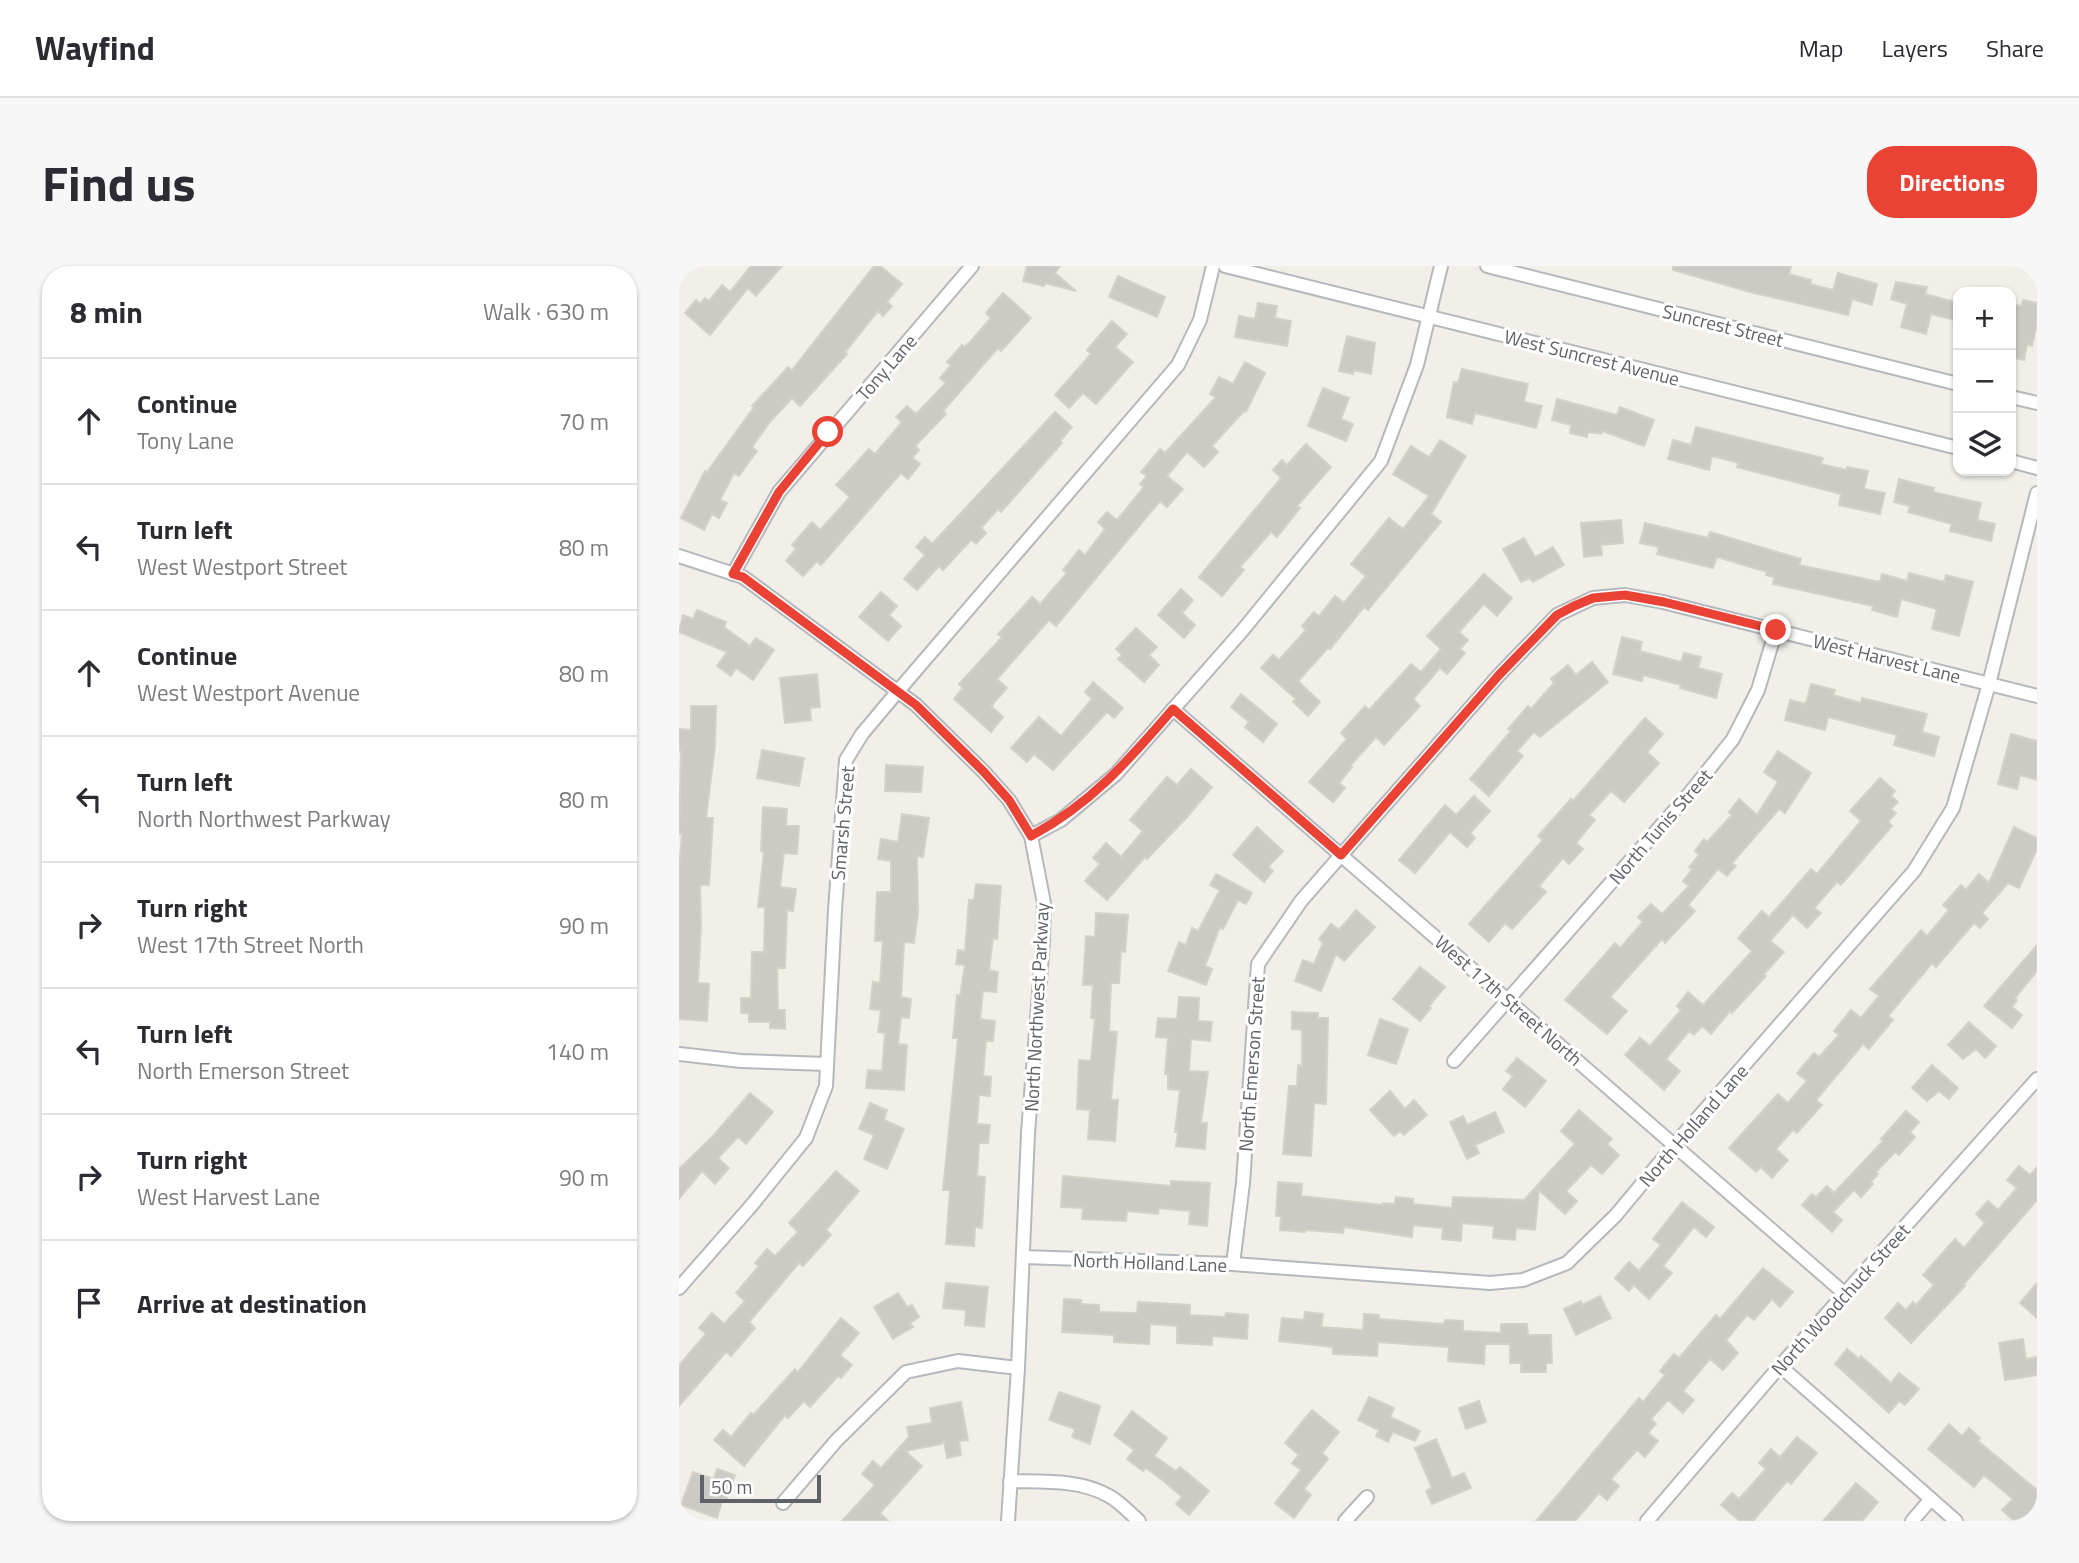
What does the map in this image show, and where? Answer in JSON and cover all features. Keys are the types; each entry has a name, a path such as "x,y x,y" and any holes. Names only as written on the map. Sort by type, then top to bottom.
{"street":[{"name":"Tony Lane","path":"733,574 779,492 972,266"},
{"name":"Smarsh Street","path":"679,1288 806,1138 826,1086 835,897 846,760 862,734 898,691 1178,365 1200,320 1213,266"},
{"name":"West Suncrest Avenue","path":"1225,266 1953,447"},
{"path":"679,556 743,577 916,705 1009,800 1031,836 1061,820 1116,774 1242,631 1381,461 1417,365 1441,266"},
{"name":"Suncrest Street","path":"1487,266 1953,383"},
{"path":"2016,398 2037,403"},
{"path":"2016,462 2037,468"},
{"name":"North Holland Lane","path":"1023,1257 1233,1265 1490,1283 1523,1280 1567,1263 1616,1215 1914,871 1953,808 1989,684 2037,493"},
{"name":"West Harvest Lane","path":"1574,606 1593,598 1625,595 1664,602 2037,696"},
{"name":"North Emerson Street","path":"1233,1265 1243,1183 1258,964 1301,901 1499,675 1557,615 1574,606"},
{"name":"North Tunis Street","path":"1454,1061 1689,794 1733,739 1758,690 1776,630"},
{"name":"West 17th Street North","path":"1173,709 1844,1293"},
{"name":"North Northwest Parkway","path":"1008,1521 1018,1368 1028,1133 1044,903 1031,836"},
{"path":"679,1054 741,1061 827,1064"},
{"name":"North Woodchuck Street","path":"1647,1521 1844,1293 2037,1079"},
{"path":"783,1503 837,1441 906,1372 958,1361 1018,1368"},
{"path":"1780,1366 1956,1521"},
{"path":"1010,1481 1079,1485 1109,1496 1139,1521"},
{"path":"1345,1521 1367,1497"},
{"path":"1912,1521 1931,1499"}],"building":[{"path":"751,266 782,266 756,296 748,288 710,335 685,313 696,300 700,304 705,298 709,301 722,285 730,292"},
{"path":"874,266 880,266 902,284 887,302 892,306 883,316 878,311 845,352 847,354 800,406 792,398 770,422 752,447 757,451 739,476 734,473 720,500 727,503 719,518 712,514 704,530 681,518 705,471 707,472 754,407 752,406 788,367 792,370"},
{"path":"1027,266 1060,266 1055,273 1076,291 1045,283 1044,286 1023,281"},
{"path":"1673,266 1791,266 1789,274 1811,280 1810,284 1833,290 1838,273 1877,284 1872,305 1852,299 1848,315 1750,292 1673,270"},
{"path":"1118,276 1165,297 1157,317 1109,297"},
{"path":"1896,282 1927,287 1925,294 1953,302 1953,320 1931,314 1926,334 1901,327 1907,304 1891,299"},
{"path":"1003,293 1031,318 1001,351 998,348 943,411 946,414 915,446 919,450 912,458 920,464 908,479 901,473 821,565 817,561 803,576 786,561 796,549 792,545 812,522 820,530 850,497 836,485 869,449 875,454 902,422 896,417 907,406 916,414 946,383 940,378 951,365 947,362 962,345 964,347 970,342 991,318 986,313"},
{"path":"2023,300 2037,303 2037,323 2032,346 2027,344 2024,360 2016,358 2016,305 2021,306"},
{"path":"1258,303 1277,306 1275,318 1291,321 1287,346 1235,337 1239,316 1255,319"},
{"path":"1112,321 1127,334 1115,347 1133,362 1096,404 1083,393 1069,408 1055,395 1091,354 1087,350"},
{"path":"1347,336 1375,343 1371,374 1354,370 1353,374 1339,371"},
{"path":"1245,362 1265,373 1246,412 1244,411 1212,446 1218,452 1204,467 1187,452 1167,476 1183,489 1167,507 1160,501 1056,626 1049,620 997,679 1007,688 991,706 1003,717 991,732 954,699 963,688 959,684 1002,637 998,634 1032,597 1040,604 1067,573 1063,570 1079,550 1085,555 1105,529 1098,522 1107,512 1117,520 1144,487 1140,484 1147,476 1141,472 1160,449 1165,453 1216,397 1210,394 1219,377 1233,384"},
{"path":"1462,369 1528,384 1524,402 1542,406 1536,428 1475,413 1472,424 1447,417 1454,382 1458,383"},
{"path":"1323,388 1349,398 1341,419 1353,424 1346,441 1308,426"},
{"path":"1557,399 1617,415 1620,407 1654,420 1644,446 1602,431 1601,434 1588,432 1587,437 1570,433 1571,425 1552,420"},
{"path":"1055,412 1072,427 1060,441 1062,443 1001,512 998,509 981,528 986,533 976,544 971,540 943,570 939,566 917,590 904,579 925,555 916,547 925,537 932,544"},
{"path":"1696,427 1823,458 1821,464 1847,470 1847,467 1868,471 1864,489 1885,493 1880,514 1839,505 1841,494 1737,467 1739,463 1712,456 1709,470 1668,459 1673,440 1691,445"},
{"path":"1440,440 1466,456 1431,514 1441,522 1368,610 1364,607 1330,649 1328,648 1298,681 1320,702 1308,716 1293,702 1296,699 1261,668 1273,655 1279,660 1306,630 1302,626 1314,612 1319,616 1335,596 1344,603 1366,576 1351,564 1389,518 1403,529 1429,496 1393,474 1411,446 1429,457"},
{"path":"1306,444 1331,467 1297,506 1300,508 1277,537 1271,532 1240,567 1244,570 1222,596 1199,577 1281,478 1273,470 1282,460 1287,465"},
{"path":"1899,479 1934,488 1933,492 1981,503 1977,520 1995,524 1991,541 1950,531 1952,524 1908,512 1910,506 1894,502"},
{"path":"1621,520 1623,543 1601,545 1602,555 1584,557 1581,523"},
{"path":"1645,523 1708,538 1710,532 1801,559 1799,565 1880,582 1882,574 1907,581 1909,573 1944,582 1946,575 1973,582 1959,636 1932,629 1937,609 1901,599 1897,617 1872,610 1873,606 1773,584 1774,577 1766,575 1767,572 1717,557 1713,568 1657,554 1659,547 1640,543"},
{"path":"1524,538 1535,557 1553,547 1564,565 1533,582 1530,578 1521,582 1503,549"},
{"path":"1484,574 1512,598 1497,616 1484,604 1459,632 1468,640 1460,649 1465,653 1447,674 1440,668 1413,699 1420,706 1384,745 1376,737 1350,766 1352,767 1339,783 1345,788 1333,802 1309,782 1347,739 1341,733 1365,706 1369,710 1411,664 1421,672 1441,649 1427,636"},
{"path":"1181,589 1193,600 1182,613 1195,625 1184,638 1158,615"},
{"path":"881,592 897,606 889,615 901,626 888,641 859,617"},
{"path":"697,610 726,622 724,627 750,646 756,638 774,650 753,680 736,668 731,676 717,666 727,652 679,632 683,615 693,619"},
{"path":"1136,628 1157,647 1149,655 1159,665 1144,682 1118,659 1122,655 1116,649"},
{"path":"1622,637 1642,642 1640,651 1681,662 1684,653 1701,657 1698,668 1722,674 1716,698 1643,675 1642,681 1613,674"},
{"path":"1592,662 1608,682 1540,737 1534,732 1517,751 1523,756 1489,796 1470,779 1511,731 1508,729 1528,706 1531,709 1554,683 1551,679 1568,665 1576,675"},
{"path":"817,674 820,707 810,708 811,720 785,723 780,678"},
{"path":"1093,682 1123,708 1114,718 1107,712 1053,770 1034,754 1027,762 1011,748 1039,717 1061,736 1092,699 1085,692"},
{"path":"1811,684 1835,690 1833,695 1861,703 1862,698 1927,714 1922,732 1939,737 1934,756 1894,745 1897,735 1828,717 1825,730 1785,720 1790,700 1806,704"},
{"path":"1241,694 1277,724 1263,742 1245,727 1249,722 1231,707"},
{"path":"691,706 716,706 715,746 706,818 713,818 709,885 700,885 698,983 709,984 707,1021 679,1019 679,870 682,834 679,834 679,729 691,730"},
{"path":"1645,718 1663,734 1647,752 1659,763 1624,802 1611,791 1589,815 1595,820 1576,843 1583,849 1569,864 1563,858 1539,886 1546,892 1512,929 1505,923 1489,942 1469,924 1543,840 1538,836 1571,799 1573,801"},
{"path":"2011,734 2037,741 2037,780 2020,775 2017,789 1998,784"},
{"path":"762,750 804,758 799,786 757,778"},
{"path":"1778,751 1811,773 1785,813 1779,809 1732,863 1736,866 1727,876 1718,869 1688,905 1695,911 1665,943 1662,939 1610,997 1627,1011 1607,1034 1565,1000 1615,943 1620,948 1643,922 1638,917 1651,904 1662,914 1689,886 1683,881 1692,870 1689,867 1699,855 1695,851 1704,839 1707,842 1732,815 1729,812 1739,799 1757,815 1778,782 1764,772"},
{"path":"886,765 923,767 921,792 885,791"},
{"path":"1191,769 1212,787 1188,816 1147,859 1145,857 1107,900 1085,881 1100,864 1093,858 1106,843 1121,857 1143,831 1130,820 1167,777 1177,785"},
{"path":"1880,778 1895,791 1891,796 1898,802 1891,809 1896,813 1888,822 1892,826 1841,885 1837,882 1814,908 1821,913 1807,928 1793,915 1770,941 1784,952 1732,1013 1730,1011 1711,1034 1702,1026 1694,1035 1689,1031 1666,1059 1680,1071 1664,1090 1625,1055 1640,1038 1650,1046 1681,1010 1677,1006 1688,992 1703,1005 1752,951 1738,938 1762,911 1769,917 1811,869 1817,874 1861,821 1850,811"},
{"path":"1474,796 1490,811 1470,833 1475,838 1467,847 1450,832 1415,873 1399,860 1445,805 1456,815"},
{"path":"763,807 787,809 786,826 799,826 797,854 784,853 780,887 796,889 793,911 787,910 785,968 777,968 778,1010 785,1010 785,1029 770,1028 770,1022 749,1022 749,1013 741,1013 741,998 751,998 752,952 764,952 765,907 758,907 764,852 761,851"},
{"path":"902,814 929,818 923,857 917,856 918,913 914,943 904,942 901,997 911,999 909,1018 901,1017 898,1044 907,1045 904,1090 866,1088 868,1070 882,1071 885,1033 878,1032 881,1010 870,1009 873,982 880,983 883,941 875,941 877,892 891,892 891,861 878,859 881,839 898,842"},
{"path":"1257,827 1283,851 1268,867 1273,871 1264,882 1233,855"},
{"path":"2014,827 2037,838 2037,849 2019,888 2008,883 1982,913 1988,919 1980,928 1974,923 1936,967 1932,963 1888,1016 1893,1020 1869,1049 1863,1044 1816,1100 1822,1105 1797,1133 1793,1130 1776,1149 1788,1160 1772,1178 1761,1167 1756,1172 1729,1148 1778,1094 1788,1103 1807,1081 1797,1073 1814,1053 1819,1057 1839,1035 1834,1031 1851,1010 1861,1018 1879,996 1870,989 1921,930 1927,936 1949,910 1943,905 1961,885 1966,890 1979,874 1989,883"},
{"path":"1216,874 1252,893 1246,904 1238,900 1223,929 1220,927 1205,966 1212,969 1206,985 1168,971 1179,942 1186,945 1192,928 1198,931 1220,890 1210,885"},
{"path":"976,884 1001,886 997,939 993,938 989,970 998,972 996,992 983,991 980,1019 995,1021 993,1041 986,1041 983,1076 991,1077 990,1096 979,1095 977,1124 990,1125 988,1143 979,1143 977,1176 985,1177 982,1228 975,1227 974,1246 946,1244 950,1190 943,1190 958,1038 953,1038 957,995 960,996 965,965 956,964 958,950 965,951 969,900 974,900"},
{"path":"1356,910 1375,927 1344,961 1336,954 1321,991 1295,981 1303,960 1314,964 1323,943 1319,939 1331,924 1339,930"},
{"path":"1096,913 1128,915 1125,952 1121,951 1119,983 1111,983 1109,1031 1117,1032 1111,1100 1118,1100 1115,1141 1088,1139 1090,1110 1077,1109 1079,1060 1091,1061 1095,1018 1091,1018 1093,985 1083,985 1086,936 1095,937"},
{"path":"2037,945 2037,971 2015,998 2017,1000 2012,1007 2022,1015 2012,1028 1984,1006"},
{"path":"1420,967 1445,987 1420,1021 1393,999"},
{"path":"1179,997 1199,998 1198,1021 1212,1022 1210,1041 1191,1039 1189,1071 1208,1072 1201,1123 1207,1123 1205,1149 1176,1146 1180,1090 1168,1089 1168,1074 1165,1074 1168,1038 1156,1037 1158,1018 1177,1019"},
{"path":"1292,1012 1318,1013 1318,1018 1328,1018 1326,1104 1314,1103 1311,1156 1283,1154 1289,1086 1297,1086 1298,1065 1302,1066 1302,1030 1292,1029"},
{"path":"1380,1019 1408,1029 1396,1064 1368,1055"},
{"path":"1969,1022 1996,1046 1985,1058 1976,1049 1963,1059 1948,1045"},
{"path":"1517,1058 1546,1081 1525,1107 1503,1089 1513,1076 1506,1071"},
{"path":"1932,1065 1958,1088 1949,1099 1939,1091 1927,1101 1912,1088"},
{"path":"1390,1091 1405,1109 1414,1100 1427,1115 1404,1135 1400,1131 1394,1136 1370,1110"},
{"path":"750,1093 773,1112 746,1144 738,1137 718,1158 729,1168 715,1184 702,1171 679,1199 679,1169 713,1136"},
{"path":"870,1103 887,1110 884,1120 904,1129 887,1169 864,1159 874,1135 859,1129"},
{"path":"1579,1110 1612,1139 1607,1144 1619,1155 1602,1174 1591,1165 1566,1191 1577,1201 1565,1214 1539,1190 1535,1230 1516,1228 1515,1240 1493,1238 1494,1226 1462,1223 1461,1241 1442,1239 1443,1228 1413,1225 1412,1237 1344,1227 1343,1233 1280,1230 1281,1216 1276,1216 1278,1182 1302,1184 1301,1196 1383,1205 1395,1204 1396,1197 1413,1199 1413,1204 1452,1208 1453,1197 1524,1200 1575,1144 1561,1131"},
{"path":"1906,1111 1919,1122 1910,1132 1915,1137 1899,1155 1895,1152 1876,1172 1878,1174 1871,1182 1873,1184 1861,1197 1854,1190 1833,1212 1842,1220 1832,1232 1802,1205 1812,1194 1816,1197 1827,1186 1834,1193 1883,1141 1881,1139"},
{"path":"1495,1112 1504,1132 1475,1145 1479,1153 1467,1159 1450,1122 1463,1116 1467,1125"},
{"path":"2019,1166 2030,1175 2037,1167 2037,1200 1963,1285 1965,1286 1911,1343 1885,1318 1898,1303 1906,1310 1913,1302 1916,1305 1934,1285 1923,1275 1955,1239 1964,1248 1985,1223 1976,1214 1988,1201 1998,1210 2017,1188 2007,1180"},
{"path":"836,1171 859,1191 826,1230 831,1235 803,1266 799,1263 749,1322 755,1328 731,1356 726,1352 679,1406 679,1365 706,1334 699,1328 712,1313 724,1324 745,1301 736,1293 759,1266 755,1263 767,1249 775,1256 798,1232 789,1223"},
{"path":"1063,1176 1171,1186 1171,1181 1210,1183 1207,1226 1189,1224 1190,1211 1159,1208 1158,1214 1127,1211 1126,1221 1082,1219 1083,1208 1061,1207"},
{"path":"1682,1202 1714,1227 1706,1237 1694,1227 1663,1266 1672,1273 1649,1299 1634,1285 1629,1291 1615,1278 1629,1262 1639,1271 1661,1245 1653,1239"},
{"path":"1763,1268 1793,1292 1780,1307 1772,1299 1754,1320 1747,1315 1726,1340 1738,1353 1723,1370 1710,1359 1683,1391 1694,1400 1683,1413 1668,1400 1651,1419 1656,1424 1648,1433 1658,1441 1645,1457 1637,1450 1611,1479 1619,1486 1607,1500 1599,1493 1575,1521 1536,1521 1639,1398 1643,1402 1665,1375 1660,1371 1674,1354 1679,1358 1716,1315 1720,1319"},
{"path":"946,1283 988,1287 984,1327 965,1325 966,1310 943,1308"},
{"path":"2037,1283 2037,1318 2020,1303"},
{"path":"898,1293 907,1307 912,1305 919,1317 910,1323 913,1327 893,1339 874,1307"},
{"path":"1600,1296 1611,1318 1576,1335 1564,1309 1581,1301 1582,1305"},
{"path":"1064,1299 1099,1305 1099,1312 1137,1313 1138,1302 1190,1305 1190,1315 1248,1315 1247,1339 1212,1336 1212,1345 1177,1343 1177,1326 1150,1324 1149,1344 1114,1342 1114,1335 1062,1332"},
{"path":"1305,1312 1323,1314 1321,1327 1363,1330 1364,1314 1379,1315 1379,1319 1444,1324 1445,1320 1463,1321 1463,1331 1501,1333 1501,1324 1527,1324 1528,1335 1551,1335 1552,1363 1546,1363 1546,1372 1521,1372 1521,1363 1510,1363 1510,1344 1485,1344 1484,1364 1448,1361 1449,1347 1378,1342 1377,1356 1333,1354 1333,1347 1279,1341 1282,1318 1304,1320"},
{"path":"841,1318 859,1333 840,1355 852,1365 841,1378 838,1376 810,1407 804,1401 788,1418 785,1415 744,1466 714,1440 723,1430 731,1437 795,1369 798,1372"},
{"path":"2023,1339 2026,1359 2037,1357 2037,1375 2005,1380 1999,1343"},
{"path":"1847,1349 1859,1359 1861,1356 1891,1383 1899,1373 1919,1389 1905,1405 1899,1401 1889,1413 1835,1364"},
{"path":"1059,1392 1100,1406 1090,1444 1072,1437 1075,1429 1049,1420"},
{"path":"1369,1397 1394,1408 1390,1417 1420,1431 1415,1441 1393,1432 1388,1442 1376,1436 1379,1430 1358,1420"},
{"path":"1479,1401 1486,1422 1466,1429 1459,1408"},
{"path":"961,1402 968,1440 959,1441 961,1455 947,1458 944,1441 941,1444 905,1451 922,1466 880,1513 888,1521 842,1521 875,1485 862,1474 873,1461 881,1468 909,1437 907,1427 932,1423 930,1408"},
{"path":"1312,1410 1339,1432 1322,1453 1328,1459 1304,1489 1311,1495 1294,1518 1275,1503 1301,1470 1292,1463 1299,1455 1285,1443"},
{"path":"1132,1411 1167,1438 1154,1456 1176,1471 1180,1467 1209,1491 1189,1515 1176,1504 1182,1497 1146,1468 1143,1471 1127,1459 1134,1450 1114,1435"},
{"path":"1949,1424 1962,1436 1969,1428 1980,1438 1978,1441 2037,1490 2037,1521 2014,1521 2002,1510 2013,1499 1984,1475 1974,1487 1928,1449"},
{"path":"1797,1437 1817,1453 1791,1484 1787,1481 1753,1521 1740,1521 1721,1505 1732,1493 1739,1499 1766,1469 1759,1463 1771,1449 1780,1457"},
{"path":"1436,1439 1452,1478 1464,1473 1471,1488 1432,1504 1426,1491 1432,1488 1415,1448"},
{"path":"717,1469 735,1475 726,1500 723,1498 717,1518 681,1505 693,1472 714,1479"},
{"path":"1856,1483 1878,1502 1862,1521 1823,1521"}],"route":[{"path":"828,432 779,492 733,574 743,577 916,705 1009,800 1031,836 1061,820 1116,774 1173,709 1341,855 1499,675 1557,615 1574,606 1593,598 1625,595 1776,630"}]}
